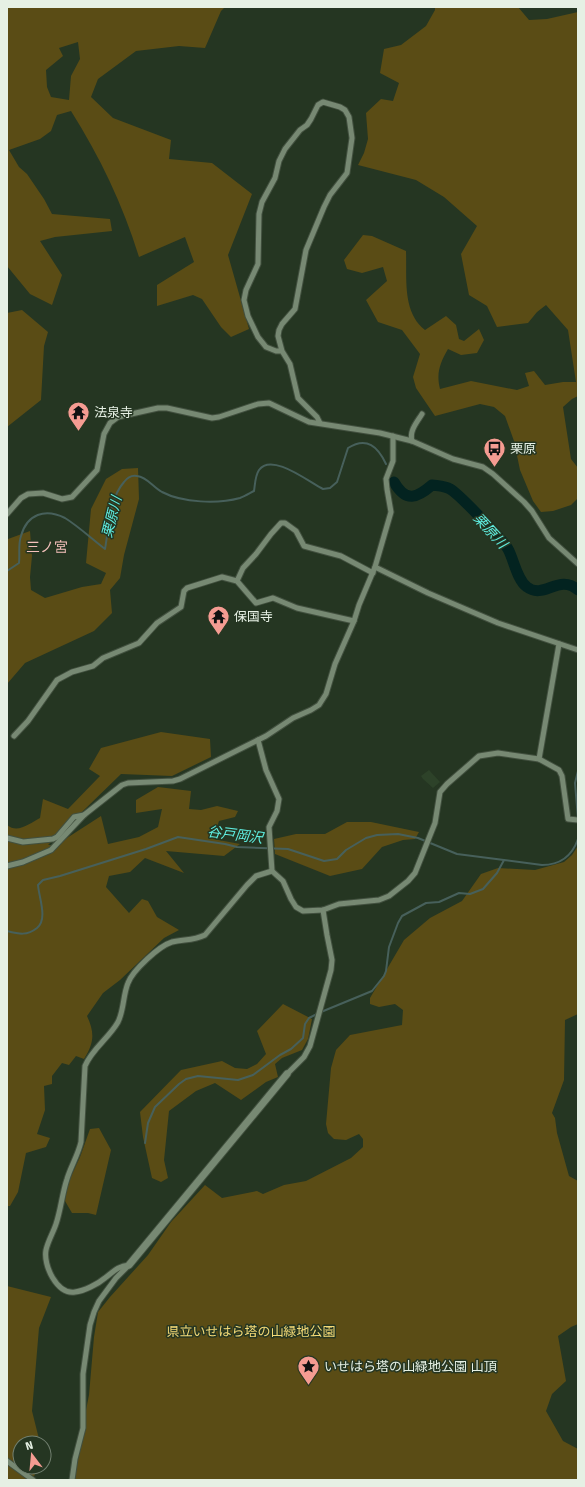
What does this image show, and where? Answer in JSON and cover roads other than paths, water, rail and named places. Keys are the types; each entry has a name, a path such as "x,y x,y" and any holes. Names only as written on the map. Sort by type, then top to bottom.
{"street":[{"path":"282,351 276,351 266,347 258,337 248,316 244,300 246,290 258,264 258,214 262,202 275,178 279,161 285,149 311,119 318,105 323,102 340,107 345,110 349,117 352,138 347,173 327,201 306,250 295,309 279,330 278,340 282,351 290,364 298,398 317,417 320,424"},
{"path":"7,514 21,498 36,493 43,493 62,499 72,498 97,470 104,434 107,427 113,420 124,415 158,408 167,408 212,418 269,402 309,422 380,433 412,441 453,459 491,472 532,511 549,538 578,564"},
{"path":"412,441 410,436 422,414"},
{"path":"7,866 23,862 50,850 84,815 122,785 177,780 258,740 293,718 319,705 326,694 335,664 373,573 391,512 386,479 393,461 393,436"},
{"path":"236,581 243,568 256,554 270,534 281,523 285,522 296,531 304,546 341,556 373,573"},
{"path":"375,567 428,593 498,623 578,650"},
{"path":"14,736 28,721 57,680 72,672 92,666 103,658 139,643 157,622 180,607 184,591 187,588 222,578 236,581 256,603 273,598 297,608 354,621"},
{"path":"539,759 559,644"},
{"path":"258,740 266,770 279,799 277,811 269,827 272,853 272,871 283,881 291,899 299,909 308,911 323,910 339,904 379,900 389,896 408,882 420,863 435,823 440,792 479,756 498,753 539,759 561,772 568,819 578,820"},
{"path":"7,838 23,842 53,839 57,837 74,817 84,815"},
{"path":"129,1265 122,1265 99,1282 79,1291 70,1292 62,1290 56,1284 46,1261 45,1255 58,1217 67,1178 81,1142 85,1066 88,1058 119,1020 128,982 133,973 165,945 184,940 196,939 205,934 256,876 272,871"},
{"path":"72,1480 75,1459 83,1428 83,1374 90,1325 99,1301 116,1278 129,1265 287,1074 304,1057 310,1046 331,970 332,960 323,910"},
{"path":"7,1461 34,1480"}],"waterway":[{"name":"栗原川","path":"7,571 19,563 19,546 24,528 32,518 38,515 51,514 65,518 105,549 112,505 119,489 131,476 144,478 159,490 170,496 211,502 240,498 254,491 258,472 265,465 273,465 291,470 323,489 330,488 337,482 348,448 361,443 366,443 375,448 386,464"},
{"name":"栗原川","path":"394,482 398,489 407,496 417,495 432,485 446,487 455,492 498,536 508,549 516,570 521,580 527,587 539,591 564,584 578,590"},
{"path":"578,771 575,783 578,819"},
{"name":"谷戸岡沢","path":"7,931 26,933 33,931 40,924 42,919 42,908 38,885 43,880 146,849 178,837 237,847 288,849 324,861 337,859 346,850 366,838 377,835 398,834 418,838 457,854 504,860"},
{"path":"321,1012 372,991 384,976 389,947 402,916 426,903 439,902 459,893 470,894 483,889 497,873 504,860 542,865 548,865 560,861 569,855 578,839"},
{"path":"145,1143 148,1123 155,1107 179,1084 186,1079 198,1076 238,1080 253,1075 280,1055 291,1049 303,1038 305,1024 309,1018 317,1014"}],"place":[{"name":"法泉寺","path":"79,432"},
{"name":"栗原","path":"494,468"},
{"name":"保国寺","path":"218,636"},
{"name":"いせはら塔の山緑地公園 山頂","path":"308,1386"}],"district":[{"name":"三ノ宮","path":"47,547"}],"park label":[{"name":"県立いせはら塔の山緑地公園","path":"251,1331"}]}
